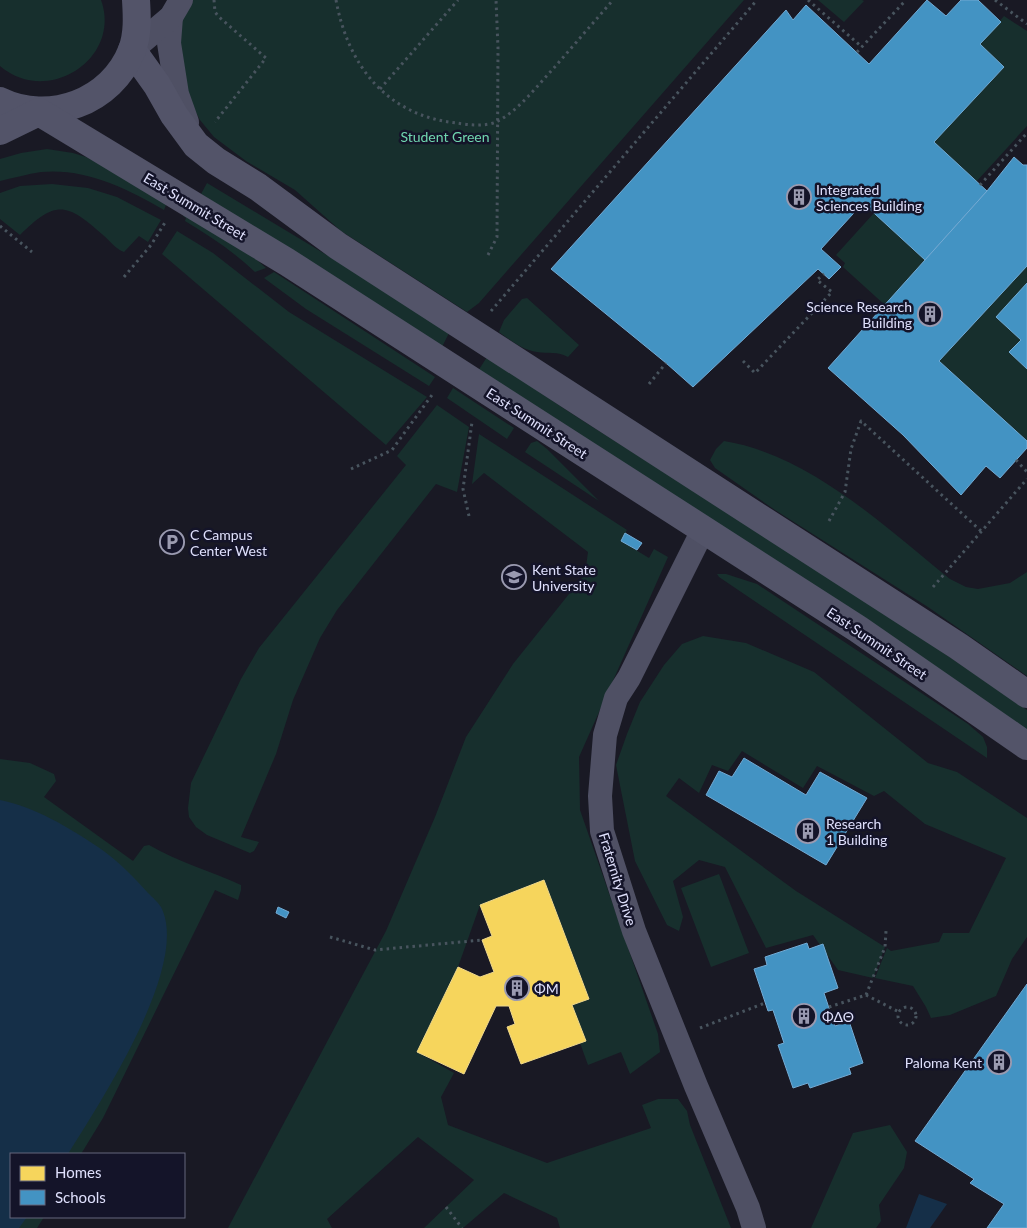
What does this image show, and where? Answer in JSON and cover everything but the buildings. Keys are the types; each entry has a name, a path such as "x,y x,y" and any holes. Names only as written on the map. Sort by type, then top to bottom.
{"main road":[{"path":"0,101 12,107 39,112 68,108 95,96 117,76 132,50 138,20 136,0"},
{"path":"132,50 157,85 184,130 196,145 216,161 258,187 338,246 958,646 1027,694"},
{"path":"0,132 39,112"},
{"name":"East Summit Street","path":"39,112 174,207 287,262 858,629 1027,746"}],"street":[{"path":"132,50 176,8"},
{"path":"176,8 169,43 177,94 196,145"},
{"name":"Fraternity Drive","path":"703,530 629,678 616,698 605,735 600,796 602,831 634,931 676,1037 748,1208 754,1228"}],"path":[{"path":"214,0 215,12 219,17 266,58 214,123"},
{"path":"336,0 347,42 357,63 380,89 396,103 408,110 432,118 468,125 497,122 526,99 614,0"},
{"path":"380,89 458,0"},
{"path":"488,255 497,237 498,48 496,0"},
{"path":"487,315 521,273 757,0"},
{"path":"808,0 862,47"},
{"path":"857,52 906,0"},
{"path":"995,0 1027,24"},
{"path":"980,185 1027,133"},
{"path":"124,277 151,245 174,207"},
{"path":"0,226 32,252"},
{"path":"743,362 755,373 832,292 817,280 824,274"},
{"path":"648,384 666,363"},
{"path":"351,469 392,450 432,394"},
{"path":"829,521 845,492 851,448 861,421 981,531"},
{"path":"469,516 463,489 472,422"},
{"path":"1016,460 1027,472"},
{"path":"933,587 1027,479"},
{"path":"866,995 885,948 886,931"},
{"path":"330,937 375,950 482,940"},
{"path":"829,1007 866,995 899,1012"},
{"path":"676,1037 766,1003"},
{"path":"906,1006 912,1008 916,1013 916,1019 910,1025 904,1024 900,1020 899,1012 906,1006"},
{"path":"446,1207 462,1228"}],"green space":[{"path":"0,0 101,0 105,21 101,41 91,57 76,70 59,78 39,81 19,77 0,66"},
{"name":"Student Green","path":"190,0 744,0 479,303 467,312 341,231 295,190 246,161 214,137 200,120 188,97 177,59 183,15"},
{"path":"818,0 862,0 864,1 844,22"},
{"path":"1004,16 1027,31 1027,126 976,182 934,142 1004,67 980,44"},
{"path":"47,149 86,157 168,200 164,210 120,187 90,176 74,173 41,172 0,181 0,159"},
{"path":"207,183 335,260 449,333 442,347 201,194"},
{"path":"52,184 88,188 117,197 161,220 148,242 139,236 124,252 91,224 70,211 53,211 43,215 20,235 0,219 0,193 20,186"},
{"path":"186,211 231,237 266,268 255,272 222,245 185,221 186,218 183,216"},
{"path":"874,213 925,260 886,306 843,267 845,263 836,255"},
{"path":"177,231 213,253 289,312 427,397 386,445 162,254"},
{"path":"1027,266 1021,340 1009,352 1027,369 1027,441 939,361"},
{"path":"274,272 435,377 429,386 306,309 264,278"},
{"path":"527,298 579,345 568,357 526,349 499,332 504,320 522,299"},
{"path":"487,357 575,416 864,600 1027,710 1027,730 478,371"},
{"path":"453,388 514,428 507,439 447,398"},
{"path":"437,405 469,427 457,492 436,484 337,610 320,638 293,700 276,754 241,837 259,842 254,851 250,853 207,835 196,827 189,817 188,808 191,783 241,679 259,648 406,465 397,456"},
{"path":"479,434 627,530 621,541 649,558 654,549 668,557 579,757 580,810 658,1034 660,1052 630,1074 621,1052 588,1065 580,1043 586,1041 572,1005 589,998 544,880 480,905 458,967 417,1052 454,1073 441,1097 448,1125 547,1163 651,1128 642,1105 658,1099 678,1099 687,1111 690,1125 731,1228 560,1228 557,1218 504,1193 463,1228 424,1228 474,1180 418,1137 327,1219 332,1228 228,1228 386,931 435,817 466,737 513,664 585,574 588,552 484,473 472,484"},
{"path":"537,441 599,501 525,452 531,443"},
{"path":"724,441 756,449 786,461 816,477 872,516 950,579 966,587 978,589 1010,583 1027,572 1027,676 928,607 775,510 715,468 710,460 716,449"},
{"path":"717,574 726,574 757,584 968,724 983,737 987,747 987,758 719,577"},
{"path":"703,636 746,643 814,672 928,763 957,772 1027,818 1027,937 1012,959 996,996 950,1015 931,1018 913,986 875,978 887,948 891,951 939,942 943,933 969,933 1006,858 925,824 884,791 874,796 817,766 803,788 742,751 728,771 712,765 699,793 679,778 666,796 796,891 885,947 873,978 838,970 813,935 766,948 725,867 699,860 673,881 683,917 679,931 667,925 635,861 616,765 640,702 664,665 682,644"},
{"path":"0,759 30,763 54,774 56,781 44,797 133,861 144,846 149,845 241,885 241,890 238,900 215,890 103,1118 82,1153 10,1153 10,1218 43,1218 37,1228 0,1228"},
{"path":"719,874 749,953 711,967 681,888"},
{"path":"890,1125 907,1152 904,1168 879,1205 881,1221 876,1228 811,1228 853,1133"}],"water":[{"path":"0,800 26,807 63,825 112,857 160,905 167,932 163,963 153,997 137,1034 119,1069 69,1153 10,1153 10,1218 26,1218 19,1228 0,1228"},
{"path":"919,1194 947,1204 930,1228 906,1228"}],"place":[{"name":"Integrated Sciences Building","path":"799,197"},
{"name":"Science Research Building","path":"930,314"},
{"name":"C Campus Center West","path":"172,542"},
{"name":"Kent State University","path":"514,577"},
{"name":"Research 1 Building","path":"808,831"},
{"name":"ΦΜ","path":"517,988"},
{"name":"ΦΔΘ","path":"804,1016"},
{"name":"Paloma Kent","path":"999,1062"}]}
